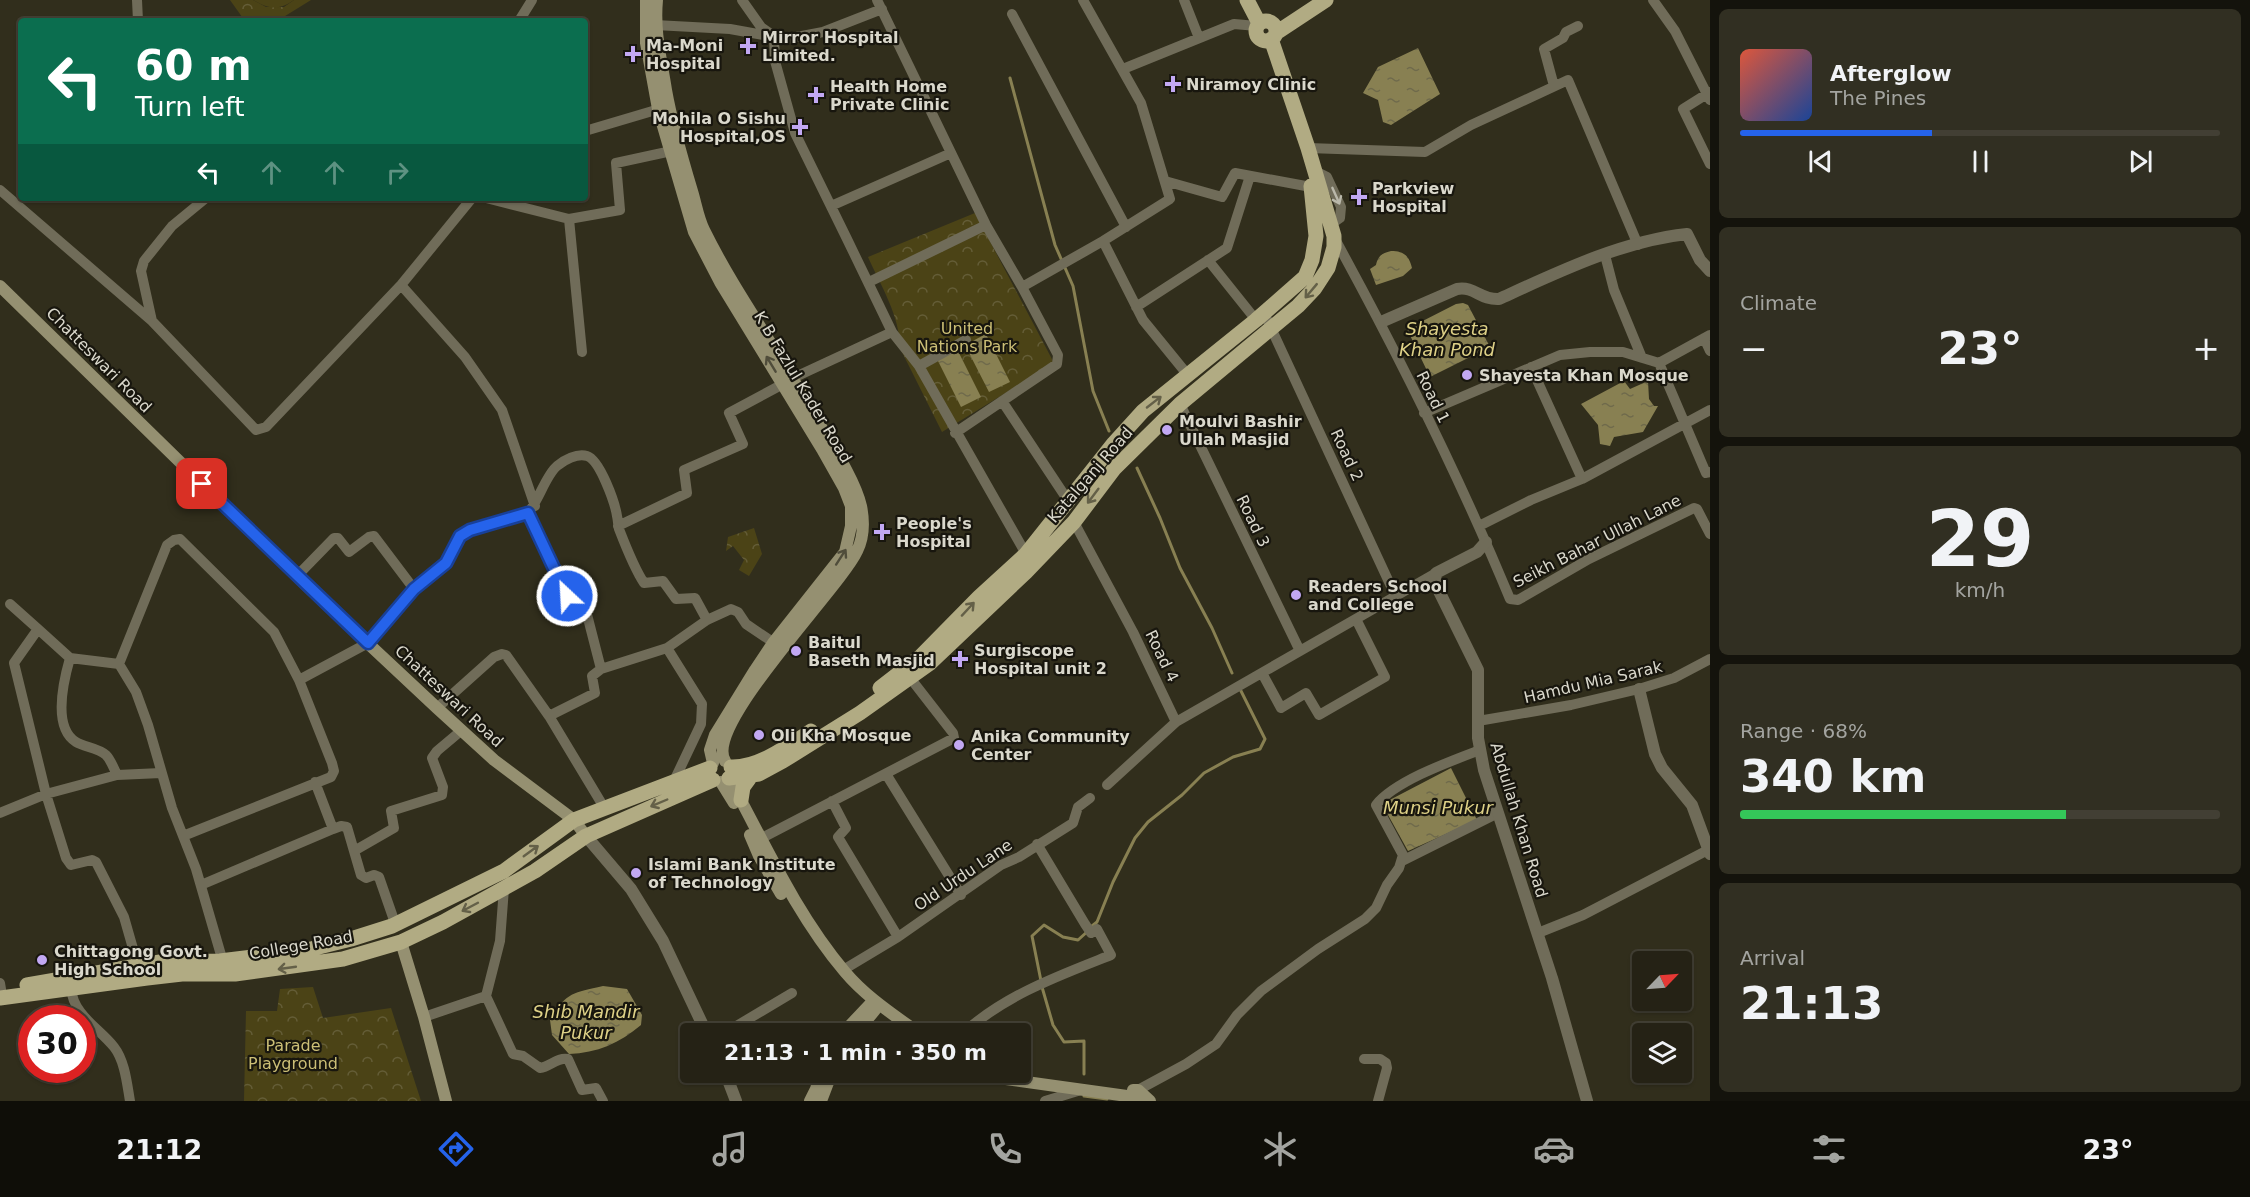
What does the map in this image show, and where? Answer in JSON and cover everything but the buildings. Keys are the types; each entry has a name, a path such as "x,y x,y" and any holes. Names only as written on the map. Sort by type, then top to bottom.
{"main road":[{"name":"K B Fazlul Kader Road","path":"646,0 646,44 675,150 703,228 788,381 851,480 861,505 863,527 853,559 777,645 715,735 710,750 720,771"},
{"name":"K B Fazlul Kader Road","path":"657,0 655,25 664,107"},
{"path":"1246,0 1267,29"},
{"path":"1253,0 1267,29"},
{"path":"1267,29 1308,0"},
{"path":"1267,29 1326,0"},
{"name":"Katalganj Road","path":"720,771 751,776 767,770 911,679 1011,587 1074,522 1114,469 1180,404 1315,288 1328,268 1334,248 1332,230 1308,147 1267,29"},
{"name":"Katalganj Road","path":"720,771 741,768 764,759 875,692 920,657 979,597 1026,554 1114,443 1143,411 1260,317 1305,277 1312,260 1317,236 1311,187 1267,29"},
{"path":"1312,260 1328,268"},
{"name":"Chatteswari Road","path":"0,286 297,576 437,708 494,760 574,820 586,836"},
{"path":"720,771 741,800 793,900 843,970 874,1005 903,1023"},
{"path":"720,771 759,856 787,905 836,972 894,1023"},
{"name":"College Road","path":"0,990 71,988 170,975 307,950 351,939 393,926 504,871 574,820 674,781 720,771"},
{"name":"College Road","path":"0,990 160,962 221,967 286,968 344,959 401,942 535,871 586,836 720,771"},
{"path":"741,800 742,787 751,776"},
{"path":"401,942 446,1101"},
{"path":"854,1023 874,1005"},
{"path":"862,1023 874,1005"},
{"path":"1031,1078 1137,1096 1150,1101"},
{"path":"1031,1082 1137,1096"},
{"path":"810,1101 818,1083"},
{"path":"821,1101 828,1083"}],"street":[{"path":"137,0 138,18"},
{"path":"521,18 532,0"},
{"path":"742,0 761,27 774,37"},
{"path":"1022,287 1103,241 1170,199 1141,103 1083,0"},
{"path":"1184,0 1199,38"},
{"path":"1653,0 1675,31 1709,95 1683,109 1710,164"},
{"path":"655,25 730,29 786,39 823,32 879,4 986,225 1022,287 1058,359 1057,364 955,433"},
{"path":"1012,14 1126,227"},
{"path":"1123,69 1234,24 1267,29"},
{"path":"1554,86 1544,49 1578,26"},
{"path":"774,37 775,62 795,133 892,332 919,366 955,433 1026,554"},
{"path":"1308,147 1425,152 1471,125 1554,86 1566,81 1570,82 1638,245"},
{"path":"588,130 664,107"},
{"path":"498,201 569,219 620,210 616,162 675,150"},
{"path":"831,206 951,153"},
{"path":"1165,181 1222,197 1235,173 1311,187"},
{"path":"1136,307 1227,248 1250,176"},
{"path":"0,190 152,321 256,430 266,428 401,285 470,201"},
{"path":"152,321 141,271 144,261 172,226 202,201"},
{"path":"569,219 582,352"},
{"path":"869,282 986,225"},
{"name":"Road 1","path":"1332,230 1381,322 1486,542"},
{"path":"1381,322 1457,289 1466,287 1488,299 1499,299 1572,266 1638,245 1687,234 1700,260 1710,271"},
{"path":"1103,241 1143,320 1187,374"},
{"path":"1605,255 1614,291 1642,358"},
{"name":"Road 2","path":"1208,260 1272,327 1395,595"},
{"path":"401,285 465,357 502,410 532,509 567,596 578,593 582,595 601,669"},
{"path":"618,526 687,493 684,470 743,444 729,414 788,381 892,332"},
{"path":"1424,413 1560,354 1623,352 1659,363 1707,336 1710,351"},
{"path":"919,366 966,340"},
{"path":"1659,363 1706,472 1710,472"},
{"path":"1531,367 1582,479"},
{"path":"1002,401 1069,502"},
{"name":"Road 3","path":"1180,404 1300,651"},
{"path":"1479,526 1531,500 1582,479 1710,410"},
{"path":"299,680 368,643 414,589 446,563 460,536 470,530 532,509 555,467 571,458 587,456 596,465 612,496 618,526 644,584 663,581 676,599 695,598 707,620"},
{"name":"Seikh Bahar Ullah Lane","path":"1486,542 1510,599 1514,601 1590,559 1694,508 1697,509 1710,534"},
{"name":"Road 4","path":"1074,522 1133,632 1176,722"},
{"path":"297,576 334,538 339,539 349,552 369,537 374,536 414,589"},
{"path":"119,664 167,545 174,540 180,540 274,632 299,680 334,771 331,777 183,836"},
{"path":"1107,785 1176,722 1395,595 1477,552 1486,542"},
{"name":"Abdullah Khan Road","path":"1436,573 1435,583 1440,596 1478,670 1480,750 1570,1037 1587,1101"},
{"path":"10,604 70,658 119,664"},
{"path":"549,716 595,693 592,676 601,669 667,648 707,620 731,609 746,624 777,645"},
{"path":"1262,673 1281,708 1306,693 1319,715 1328,710 1385,677 1356,619"},
{"path":"38,629 14,663 46,794 70,864 92,860 103,874 124,917 138,966"},
{"path":"667,648 702,704 703,714 701,724 674,781"},
{"path":"437,708 494,657 502,654 509,660 549,716 605,809"},
{"path":"70,658 63,683 62,701 67,733 75,742 105,753 117,775"},
{"name":"Hamdu Mia Sarak","path":"1479,721 1571,705 1639,689 1674,678 1710,659"},
{"path":"119,664 140,703 148,725 161,773 201,885 221,955 221,967"},
{"path":"760,839 954,738 953,733 911,679"},
{"path":"1538,933 1583,915 1709,852 1692,805 1662,768 1655,754 1639,689"},
{"path":"354,851 394,828 392,811 442,795 443,787 432,758 462,730"},
{"path":"1137,1096 1216,1044 1237,1015 1261,991 1318,949 1365,919 1376,908 1402,861 1403,855 1376,805 1383,797 1420,776 1480,750"},
{"path":"0,813 46,794 117,775 161,773"},
{"path":"886,774 961,895"},
{"path":"315,782 333,829"},
{"name":"Old Urdu Lane","path":"843,970 898,937 1001,865 1019,857 1073,824 1078,807 1090,798"},
{"path":"832,801 846,828 838,837 898,937"},
{"path":"1402,861 1498,813"},
{"path":"201,885 333,829 346,827 364,878 377,874 379,877 393,926"},
{"path":"586,836 631,888 663,941 702,1023"},
{"path":"976,1023 998,1005 1034,986 1111,955 1097,929 1088,928 1037,844"},
{"path":"504,888 500,941 486,996 513,1053 523,1056 540,1068 560,1059 568,1059 582,1090 596,1088 603,1101"},
{"path":"71,988 71,996 84,1018 114,1047 120,1058 130,1101"},
{"path":"742,1023 792,993"},
{"path":"424,1017 486,996"},
{"path":"1364,1059 1380,1059 1386,1063 1387,1068 1378,1101"},
{"path":"729,1083 736,1101"},
{"path":"1045,1101 1079,1089"}],"green space":[{"path":"230,0 253,0 266,7 284,7 294,0 311,0 282,18 243,18"},
{"path":"253,0 294,0 274,8"},
{"name":"United Nations Park","path":"975,213 1054,363 942,432 900,348 897,324 868,257"},
{"path":"754,528 762,554 749,576 739,570 744,560 733,546 726,551 728,537"},
{"name":"Parade Playground","path":"313,987 323,1018 391,1008 421,1101 244,1101 246,1011 277,1011 280,989"}],"water":[{"path":"1418,48 1440,94 1391,125 1383,122 1378,100 1363,93 1378,67"},
{"path":"1391,251 1405,255 1412,268 1403,276 1376,285 1370,269 1376,265 1381,255"},
{"name":"Shayesta Khan Pond","path":"1456,304 1468,305 1490,347 1430,377 1407,329"},
{"path":"986,334 1010,382 989,392 965,345"},
{"path":"957,349 981,397 961,407 937,359"},
{"path":"1624,381 1630,389 1648,381 1649,399 1654,406 1658,406 1643,432 1614,437 1610,446 1600,444 1598,425 1581,404"},
{"name":"Munsi Pukur","path":"1451,768 1477,820 1408,851 1382,804"},
{"name":"Shib Mandir Pukur","path":"603,986 627,989 642,1015 641,1025 608,1046 589,1052 569,1054 552,1035 550,1020 561,1004 571,995"}],"waterway":[{"path":"1010,78 1055,245 1073,286 1093,391 1109,431"},
{"path":"1137,468 1180,568 1212,628 1232,673"},
{"path":"1092,926 1097,922 1113,882 1135,838 1148,822 1182,795 1204,773 1233,757 1260,749 1265,739 1240,689"},
{"path":"1041,981 1032,936 1044,925 1063,937 1078,940 1088,931"},
{"path":"1042,987 1053,1025 1064,1042 1084,1041 1084,1074"},
{"path":"1084,1096 1107,1099"}],"place":[{"name":"Mirror Hospital Limited.","path":"748,46"},
{"name":"Ma-Moni Hospital","path":"633,54"},
{"name":"Niramoy Clinic","path":"1173,84"},
{"name":"Health Home Private Clinic","path":"816,95"},
{"name":"Mohila O Sishu Hospital,OS","path":"800,127"},
{"name":"Parkview Hospital","path":"1359,197"},
{"name":"Shayesta Khan Mosque","path":"1467,375"},
{"name":"Moulvi Bashir Ullah Masjid","path":"1167,430"},
{"name":"People's Hospital","path":"882,532"},
{"name":"Readers School and College","path":"1296,595"},
{"name":"Baitul Baseth Masjid","path":"796,651"},
{"name":"Surgiscope Hospital unit 2","path":"960,659"},
{"name":"Oli Kha Mosque","path":"759,735"},
{"name":"Anika Community Center","path":"959,745"},
{"name":"Islami Bank Institute of Technology","path":"636,873"},
{"name":"Chittagong Govt. High School","path":"42,960"}],"route":[{"path":"202,484 368,643 414,589 433,576 446,563 460,536 470,530 528,513 567,596"}]}
